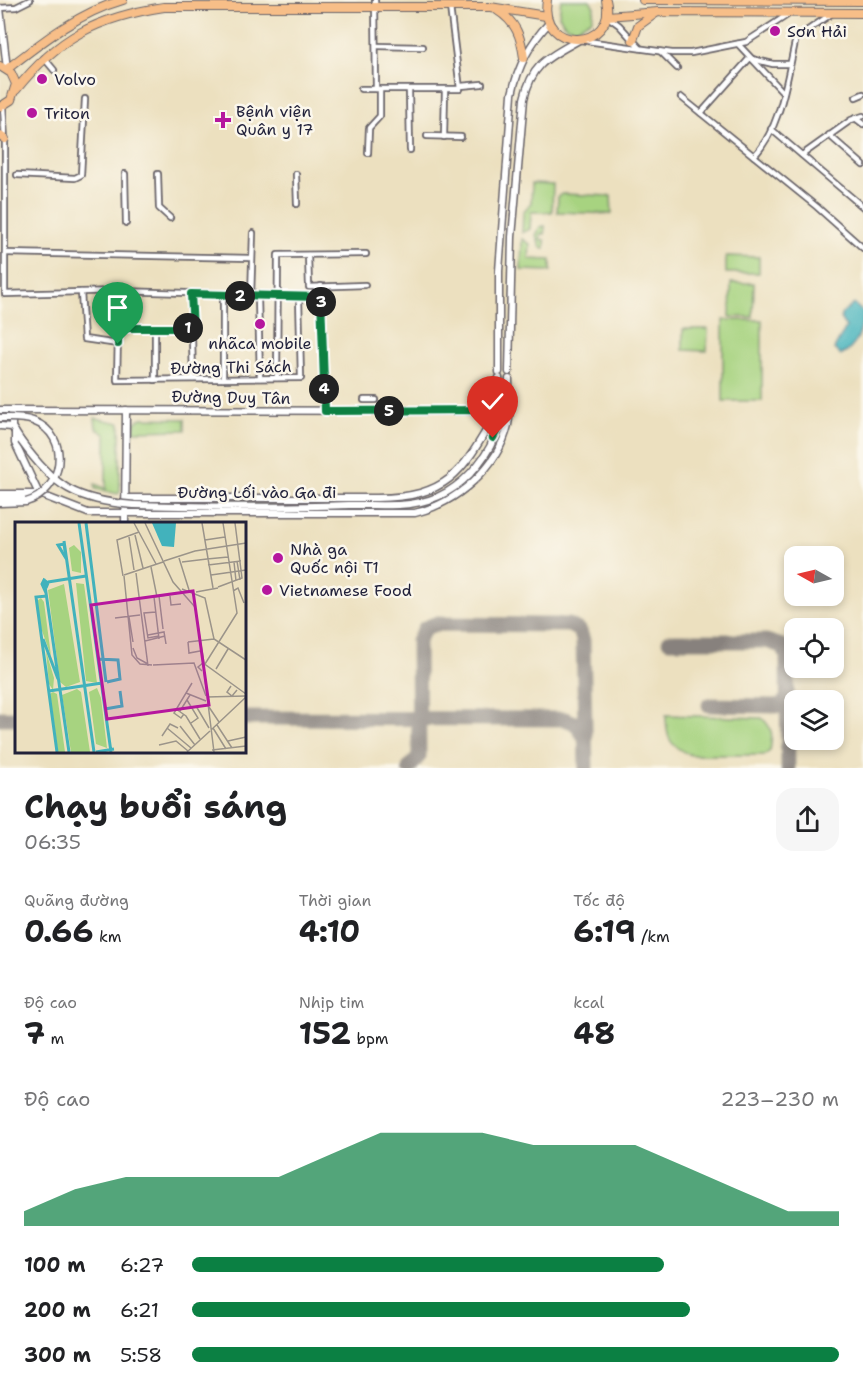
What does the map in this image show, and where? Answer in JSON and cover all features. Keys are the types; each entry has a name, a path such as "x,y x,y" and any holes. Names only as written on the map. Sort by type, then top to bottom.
{"main road":[{"path":"16,90 15,78 3,67 65,25 121,0"},
{"path":"547,0 548,19 564,38 579,40 594,34 607,16 606,0"},
{"path":"643,0 863,1"},
{"path":"1,106 11,100 16,90 44,58 87,27 114,17 145,10 198,5 375,3 493,7 548,19"},
{"path":"493,7 514,23 524,58"},
{"path":"607,16 658,12 863,13"},
{"path":"633,40 638,26 658,12"}],"street":[{"path":"3,0 0,8 3,67"},
{"path":"0,8 16,7 30,0"},
{"path":"368,153 369,128 380,116 375,3"},
{"path":"450,7 461,86"},
{"path":"0,494 39,494 88,513 391,515 425,511 454,497 480,474 505,435 509,411 516,168 524,99 531,75 538,65 579,40 661,52 691,53 738,44 760,34 792,12"},
{"path":"754,156 765,145 771,129 796,38 832,13"},
{"path":"607,16 619,25 640,48"},
{"path":"127,498 417,496 443,484 460,471 479,446 498,410 499,271 510,111 518,68 548,19"},
{"path":"738,44 749,59 783,92"},
{"path":"376,46 423,47"},
{"path":"661,52 677,68"},
{"path":"44,58 54,70"},
{"path":"749,59 773,64 790,64"},
{"path":"701,113 749,59"},
{"path":"518,68 531,75"},
{"path":"361,89 458,90 461,86 482,84"},
{"path":"409,90 410,150"},
{"path":"444,137 445,90"},
{"path":"856,97 863,94"},
{"path":"681,97 861,247 863,239"},
{"path":"16,175 75,178 81,175 85,99"},
{"path":"1,106 5,294 119,291 251,297 321,297"},
{"path":"802,155 855,118 863,116"},
{"path":"855,118 863,124"},
{"path":"771,129 863,207"},
{"path":"829,135 863,165"},
{"path":"427,136 461,137"},
{"path":"125,174 126,223"},
{"path":"158,174 159,208 170,218"},
{"path":"296,174 297,204"},
{"path":"251,297 253,233"},
{"path":"5,253 252,258"},
{"path":"277,378 278,255 366,254"},
{"path":"309,255 309,287 365,285"},
{"path":"321,286 325,411"},
{"path":"81,292 84,339 118,344 119,291"},
{"path":"191,294 193,380"},
{"path":"223,295 223,379"},
{"path":"258,297 260,378"},
{"name":"Đường Thi Sách","path":"118,344 117,380 301,378 299,297"},
{"path":"499,325 510,325"},
{"path":"118,328 193,328"},
{"path":"155,328 155,380"},
{"path":"364,400 376,400"},
{"name":"Đường Duy Tân","path":"0,410 509,411"},
{"path":"13,410 16,447 39,494"},
{"path":"125,522 126,410"},
{"name":"Đường Lối vào Ga đi","path":"14,429 46,474 66,488 92,499 134,505 413,504 447,492 474,468 495,435 498,410"},
{"path":"0,418 32,420 47,431 57,447 58,468 52,486 39,497 26,502 0,501"},
{"path":"0,426 14,429"},
{"path":"0,501 26,499 39,494"}],"green space":[{"path":"561,0 590,0 594,7 592,19 577,28 566,26 559,16"},
{"path":"532,183 553,184 552,212 531,212 530,229 522,233 523,212 531,203"},
{"path":"562,194 611,196 612,214 557,212 558,197"},
{"path":"545,226 545,234 541,234 540,239 545,240 545,248 541,248 536,235 540,227"},
{"path":"522,239 530,244 529,259 551,260 551,271 521,270"},
{"path":"726,256 759,257 759,273 726,273"},
{"path":"731,283 754,283 753,317 730,317"},
{"path":"723,320 762,320 762,401 723,401"},
{"path":"683,329 708,329 707,351 683,350"},
{"path":"95,418 120,423 120,492 118,494 95,489 95,484 106,489 106,435 96,428"},
{"path":"142,418 185,419 185,430 134,431 135,422"},
{"path":"666,715 762,718 771,733 770,751 764,755 691,755 673,745 668,735"}],"water":[{"path":"854,304 863,312 862,324 855,343 840,355 834,349 846,327 841,320 841,314"}],"taxiway":[{"path":"409,768 419,756 418,641 425,628 435,624 569,625 580,631 583,640 586,768"},
{"path":"669,641 766,641 782,646 787,656 788,768"},
{"path":"709,705 780,706 784,702"},
{"path":"0,718 15,718"},
{"path":"246,718 565,719 575,723 584,736"}],"place":[{"name":"Sơn Hải","path":"775,31"},
{"name":"Volvo","path":"42,79"},
{"name":"Triton","path":"32,113"},
{"name":"Bệnh viện Quân y 17","path":"223,120"},
{"name":"nhãca mobile","path":"260,324"},
{"name":"Nhà ga Quốc nội T1","path":"278,558"},
{"name":"Vietnamese Food","path":"267,590"}],"route":[{"path":"118,344 118,328 193,328 191,294 321,297 325,411 498,410 498,428 493,438"}]}
